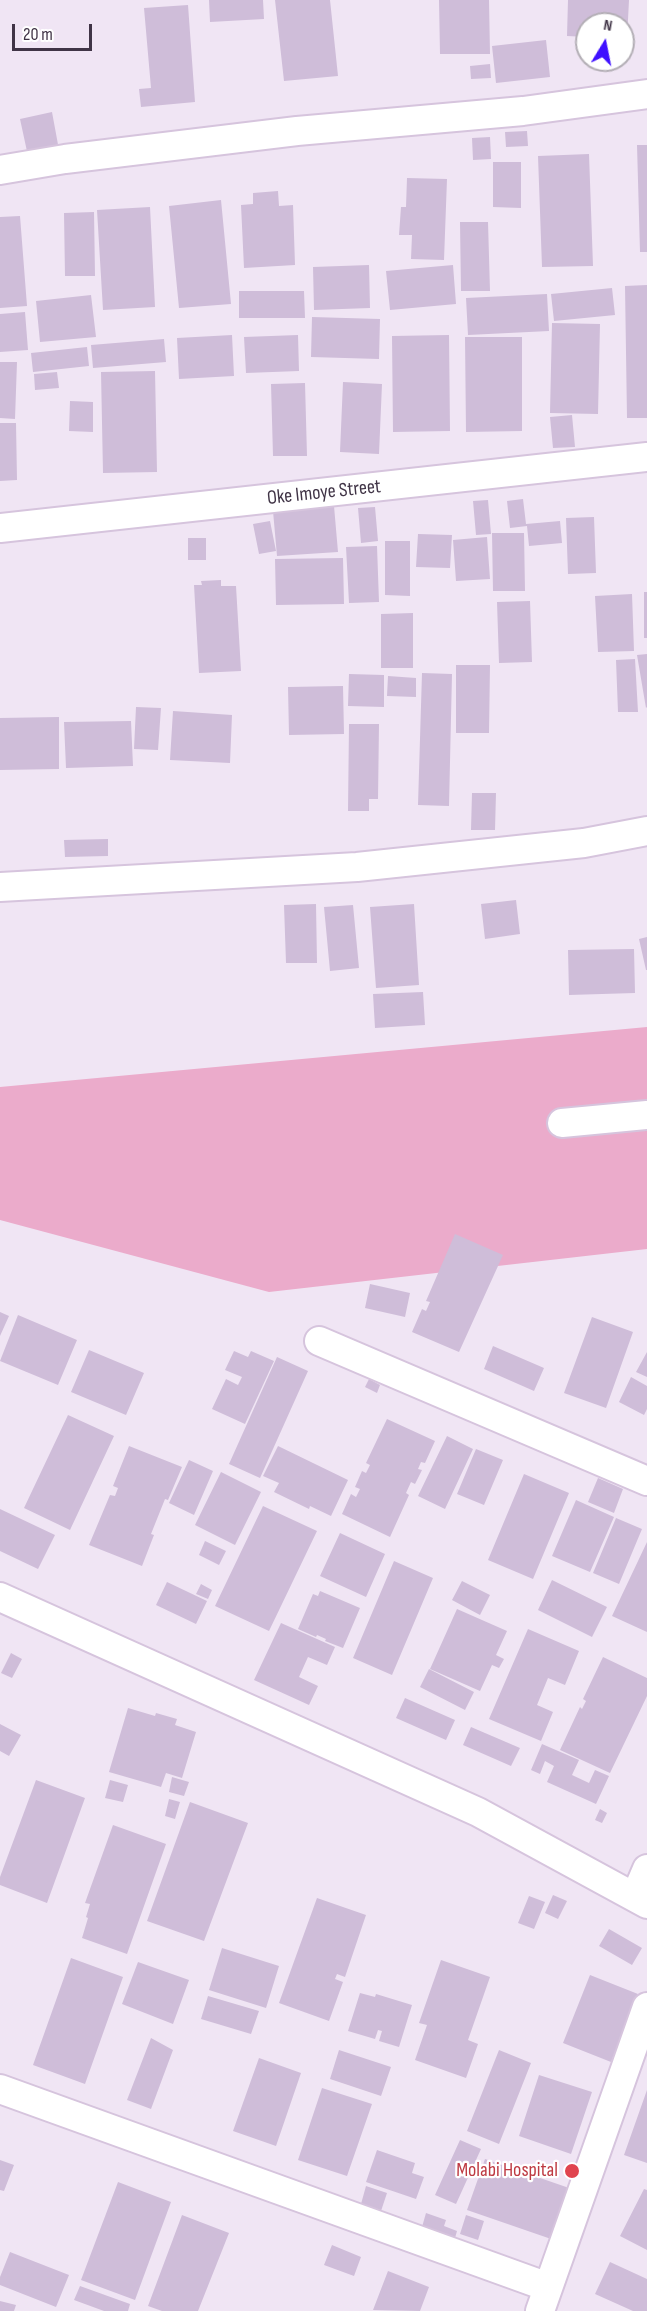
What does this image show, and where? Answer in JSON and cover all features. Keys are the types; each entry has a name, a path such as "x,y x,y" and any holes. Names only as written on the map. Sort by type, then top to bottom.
{"street":[{"path":"0,170 65,159 285,132 523,111 647,94"},
{"name":"Oke Imoye Street","path":"0,528 647,457"},
{"path":"0,887 357,867 584,843 647,831"},
{"path":"562,1123 647,1115"},
{"path":"320,1341 647,1481"},
{"path":"0,1597 478,1812 641,1901 647,1869"},
{"path":"0,2090 544,2299 647,2007"}],"shaded area":[{"path":"647,1027 647,1249 269,1292 0,1220 0,1087"}],"building":[{"path":"209,0 263,0 264,19 210,22"},
{"path":"275,0 330,0 338,76 284,81"},
{"path":"439,0 489,0 490,54 440,54"},
{"path":"568,0 629,0 628,12 575,12 575,36 567,36"},
{"path":"188,5 195,102 141,107 139,89 151,88 144,8"},
{"path":"546,40 550,77 496,83 492,46"},
{"path":"490,64 491,78 471,79 470,66"},
{"path":"52,112 59,150 28,156 20,119"},
{"path":"527,131 528,146 506,147 505,132"},
{"path":"490,137 491,159 473,160 472,138"},
{"path":"637,145 647,145 647,252 640,252"},
{"path":"589,154 593,266 542,267 538,156"},
{"path":"493,162 521,162 521,208 493,207"},
{"path":"407,178 447,179 444,260 411,259 412,235 399,235 401,207 406,207"},
{"path":"278,191 279,206 293,205 295,265 244,268 241,205 253,204 253,193"},
{"path":"221,200 231,304 179,308 169,206"},
{"path":"150,207 155,307 103,310 97,210"},
{"path":"94,212 95,276 65,276 64,213"},
{"path":"20,216 27,306 0,308 0,217"},
{"path":"460,222 488,222 490,291 461,291"},
{"path":"369,265 370,308 314,310 313,267"},
{"path":"453,265 456,304 390,310 386,271"},
{"path":"647,285 647,418 627,418 625,286"},
{"path":"612,288 615,315 554,321 551,294"},
{"path":"239,291 304,291 305,318 239,318"},
{"path":"547,294 549,331 468,335 466,298"},
{"path":"91,295 96,337 40,342 36,301"},
{"path":"25,312 28,350 0,352 0,314"},
{"path":"312,317 380,319 379,359 311,357"},
{"path":"552,323 600,324 598,414 550,413"},
{"path":"232,335 234,376 179,379 177,338"},
{"path":"298,335 299,371 246,373 244,337"},
{"path":"449,335 450,431 393,432 392,336"},
{"path":"465,337 522,337 522,431 466,432"},
{"path":"164,339 166,362 93,368 91,345"},
{"path":"87,347 89,366 33,372 31,353"},
{"path":"0,362 17,362 15,419 0,418"},
{"path":"155,371 157,472 103,473 101,372"},
{"path":"57,372 59,388 35,390 34,374"},
{"path":"343,382 382,384 379,454 340,452"},
{"path":"305,383 307,456 273,456 271,384"},
{"path":"70,401 93,402 93,432 69,431"},
{"path":"572,415 575,447 553,448 550,417"},
{"path":"0,423 16,423 17,480 0,481"},
{"path":"523,499 526,524 560,521 562,543 529,546 527,526 510,528 507,501"},
{"path":"488,500 491,534 476,535 473,501"},
{"path":"334,506 338,552 277,556 273,511"},
{"path":"375,507 378,541 361,543 358,508"},
{"path":"594,517 596,573 568,574 566,518"},
{"path":"270,521 276,551 259,554 253,524"},
{"path":"492,533 524,533 525,591 493,591"},
{"path":"418,534 452,535 450,568 416,567"},
{"path":"487,537 490,579 456,581 453,540"},
{"path":"188,538 206,538 206,560 188,560"},
{"path":"385,541 410,541 410,596 385,595"},
{"path":"377,546 379,602 349,603 346,547"},
{"path":"343,558 344,604 276,605 275,559"},
{"path":"221,580 221,586 236,586 241,671 199,673 194,585 202,585 201,581"},
{"path":"644,592 647,592 647,638 644,638"},
{"path":"632,594 634,651 598,652 595,596"},
{"path":"530,601 532,662 499,663 497,602"},
{"path":"413,613 413,668 381,668 381,614"},
{"path":"647,654 647,707 646,708 637,655"},
{"path":"635,659 638,712 618,712 616,660"},
{"path":"456,665 490,665 489,733 456,733"},
{"path":"422,673 452,674 449,806 418,805"},
{"path":"349,674 384,675 384,707 348,706"},
{"path":"388,676 416,678 416,697 387,696"},
{"path":"343,686 344,734 289,735 288,687"},
{"path":"136,707 161,708 158,750 134,749"},
{"path":"173,711 232,715 230,763 170,760"},
{"path":"59,717 59,769 0,770 0,718"},
{"path":"131,721 133,766 66,768 64,722"},
{"path":"349,724 379,724 378,799 369,799 369,811 348,811"},
{"path":"472,793 496,793 495,830 471,830"},
{"path":"108,839 108,856 65,857 64,840"},
{"path":"516,900 520,934 485,939 481,904"},
{"path":"316,904 317,963 286,963 284,905"},
{"path":"414,904 419,985 376,988 370,907"},
{"path":"353,905 359,968 330,971 324,907"},
{"path":"647,937 647,970 646,970 639,939"},
{"path":"634,949 635,993 569,995 568,950"},
{"path":"423,992 425,1025 375,1028 373,994"},
{"path":"455,1234 503,1255 459,1352 412,1332 422,1309 426,1311 430,1302 426,1301"},
{"path":"370,1284 410,1293 405,1317 365,1308"},
{"path":"0,1312 9,1316 0,1336"},
{"path":"18,1315 77,1340 58,1385 0,1361"},
{"path":"592,1317 633,1332 606,1408 564,1393"},
{"path":"493,1346 544,1368 534,1391 484,1369"},
{"path":"89,1350 144,1373 126,1415 71,1392"},
{"path":"234,1351 248,1357 251,1351 274,1361 245,1424 212,1409 226,1379 238,1385 242,1377 225,1370"},
{"path":"647,1352 647,1377 636,1372"},
{"path":"277,1357 308,1371 260,1478 229,1464"},
{"path":"631,1377 647,1386 647,1409 644,1415 619,1402"},
{"path":"369,1379 380,1385 377,1393 365,1387"},
{"path":"68,1415 114,1436 70,1530 24,1508"},
{"path":"387,1419 435,1441 425,1463 421,1462 418,1469 422,1470 415,1484 411,1482 406,1493 409,1495 390,1537 342,1514 351,1494 356,1497 360,1489 355,1487 362,1471 366,1473 370,1465 366,1463"},
{"path":"447,1436 473,1449 445,1509 418,1496"},
{"path":"129,1446 182,1467 168,1500 165,1499 151,1534 154,1535 142,1566 89,1545 110,1495 115,1496 118,1488 113,1486"},
{"path":"278,1446 348,1480 331,1516 310,1506 309,1509 274,1492 279,1483 263,1476"},
{"path":"476,1449 503,1460 484,1505 457,1494"},
{"path":"189,1460 213,1471 194,1515 169,1503"},
{"path":"221,1472 261,1492 235,1545 195,1525"},
{"path":"524,1474 569,1493 533,1579 488,1560"},
{"path":"598,1478 623,1489 614,1513 588,1502"},
{"path":"576,1500 614,1517 590,1572 552,1556"},
{"path":"263,1506 317,1531 269,1631 215,1606"},
{"path":"0,1509 55,1535 38,1569 0,1551"},
{"path":"616,1518 642,1529 619,1584 593,1573"},
{"path":"340,1533 385,1554 366,1597 320,1576"},
{"path":"205,1541 226,1551 219,1565 199,1555"},
{"path":"647,1542 647,1632 612,1616"},
{"path":"394,1561 433,1578 392,1675 353,1658"},
{"path":"552,1580 607,1607 592,1637 538,1610"},
{"path":"462,1581 490,1595 480,1615 452,1600"},
{"path":"167,1582 207,1601 196,1624 156,1605"},
{"path":"201,1584 212,1590 208,1599 196,1594"},
{"path":"320,1591 360,1608 343,1648 317,1635 316,1637 298,1629 313,1594 318,1596"},
{"path":"457,1609 507,1631 496,1655 504,1659 499,1668 492,1665 480,1691 430,1669"},
{"path":"281,1623 335,1647 327,1665 308,1657 299,1677 318,1686 309,1705 254,1680"},
{"path":"528,1629 579,1651 565,1685 548,1678 537,1705 553,1712 541,1741 489,1719"},
{"path":"11,1653 22,1659 12,1678 1,1673"},
{"path":"603,1657 647,1678 647,1696 610,1773 560,1750 580,1707 582,1709 586,1701 583,1699"},
{"path":"429,1669 474,1692 465,1710 420,1687"},
{"path":"405,1698 455,1720 446,1740 396,1718"},
{"path":"128,1708 155,1716 156,1713 177,1719 175,1725 196,1732 182,1778 166,1773 161,1787 109,1772"},
{"path":"0,1724 21,1735 9,1756 0,1751"},
{"path":"471,1727 520,1748 511,1766 463,1745"},
{"path":"542,1744 579,1760 572,1775 589,1783 595,1770 609,1776 596,1804 547,1782 554,1766 545,1761 540,1774 531,1770"},
{"path":"172,1777 189,1782 184,1796 169,1792"},
{"path":"36,1780 85,1798 47,1903 0,1885 0,1877"},
{"path":"110,1780 128,1785 123,1802 105,1798"},
{"path":"169,1799 180,1802 175,1819 165,1816"},
{"path":"190,1802 248,1823 204,1941 147,1921"},
{"path":"600,1809 607,1813 602,1823 595,1820"},
{"path":"113,1825 166,1844 127,1954 82,1938 90,1904 85,1903"},
{"path":"553,1895 567,1901 558,1919 545,1913"},
{"path":"529,1896 545,1902 534,1929 518,1923"},
{"path":"317,1898 366,1915 345,1977 337,1974 335,1979 343,1982 329,2021 279,2003"},
{"path":"609,1929 642,1948 632,1965 599,1946"},
{"path":"222,1948 279,1966 266,2008 209,1990"},
{"path":"71,1958 123,1977 85,2084 33,2065"},
{"path":"441,1960 490,1977 468,2040 478,2044 466,2078 415,2060 427,2025 419,2023"},
{"path":"138,1962 189,1980 173,2024 122,2004"},
{"path":"590,1975 638,1994 611,2062 563,2043"},
{"path":"360,1993 375,1997 376,1994 412,2005 399,2047 379,2041 382,2031 378,2030 375,2039 348,2031"},
{"path":"208,1996 259,2011 251,2034 201,2019"},
{"path":"151,2038 173,2050 151,2109 127,2100"},
{"path":"339,2050 391,2067 381,2096 330,2079"},
{"path":"499,2050 531,2063 499,2144 467,2131"},
{"path":"259,2058 301,2073 276,2146 233,2131"},
{"path":"539,2075 592,2092 571,2154 519,2136"},
{"path":"322,2088 372,2104 347,2176 298,2160"},
{"path":"647,2090 647,2163 624,2155"},
{"path":"460,2140 481,2149 456,2204 435,2195"},
{"path":"377,2150 415,2163 412,2173 424,2177 416,2199 366,2182"},
{"path":"485,2159 572,2189 554,2240 467,2210"},
{"path":"0,2160 14,2165 4,2191 0,2190"},
{"path":"118,2182 171,2202 135,2300 81,2280"},
{"path":"366,2186 387,2193 381,2211 361,2204"},
{"path":"644,2189 647,2190 647,2250 620,2236"},
{"path":"426,2213 446,2220 444,2226 457,2231 455,2238 422,2227"},
{"path":"182,2215 229,2233 198,2311 162,2311 148,2306"},
{"path":"466,2215 484,2221 478,2240 460,2234"},
{"path":"332,2245 361,2257 354,2276 324,2265"},
{"path":"10,2252 69,2275 56,2307 0,2285 0,2277"},
{"path":"610,2262 647,2279 647,2311 633,2311 595,2294"},
{"path":"388,2271 429,2287 420,2311 373,2310"},
{"path":"80,2286 130,2304 128,2311 104,2311 74,2300"},
{"path":"0,2301 16,2305 14,2311 0,2311"}],"place":[{"name":"Molabi Hospital","path":"572,2171"}]}
